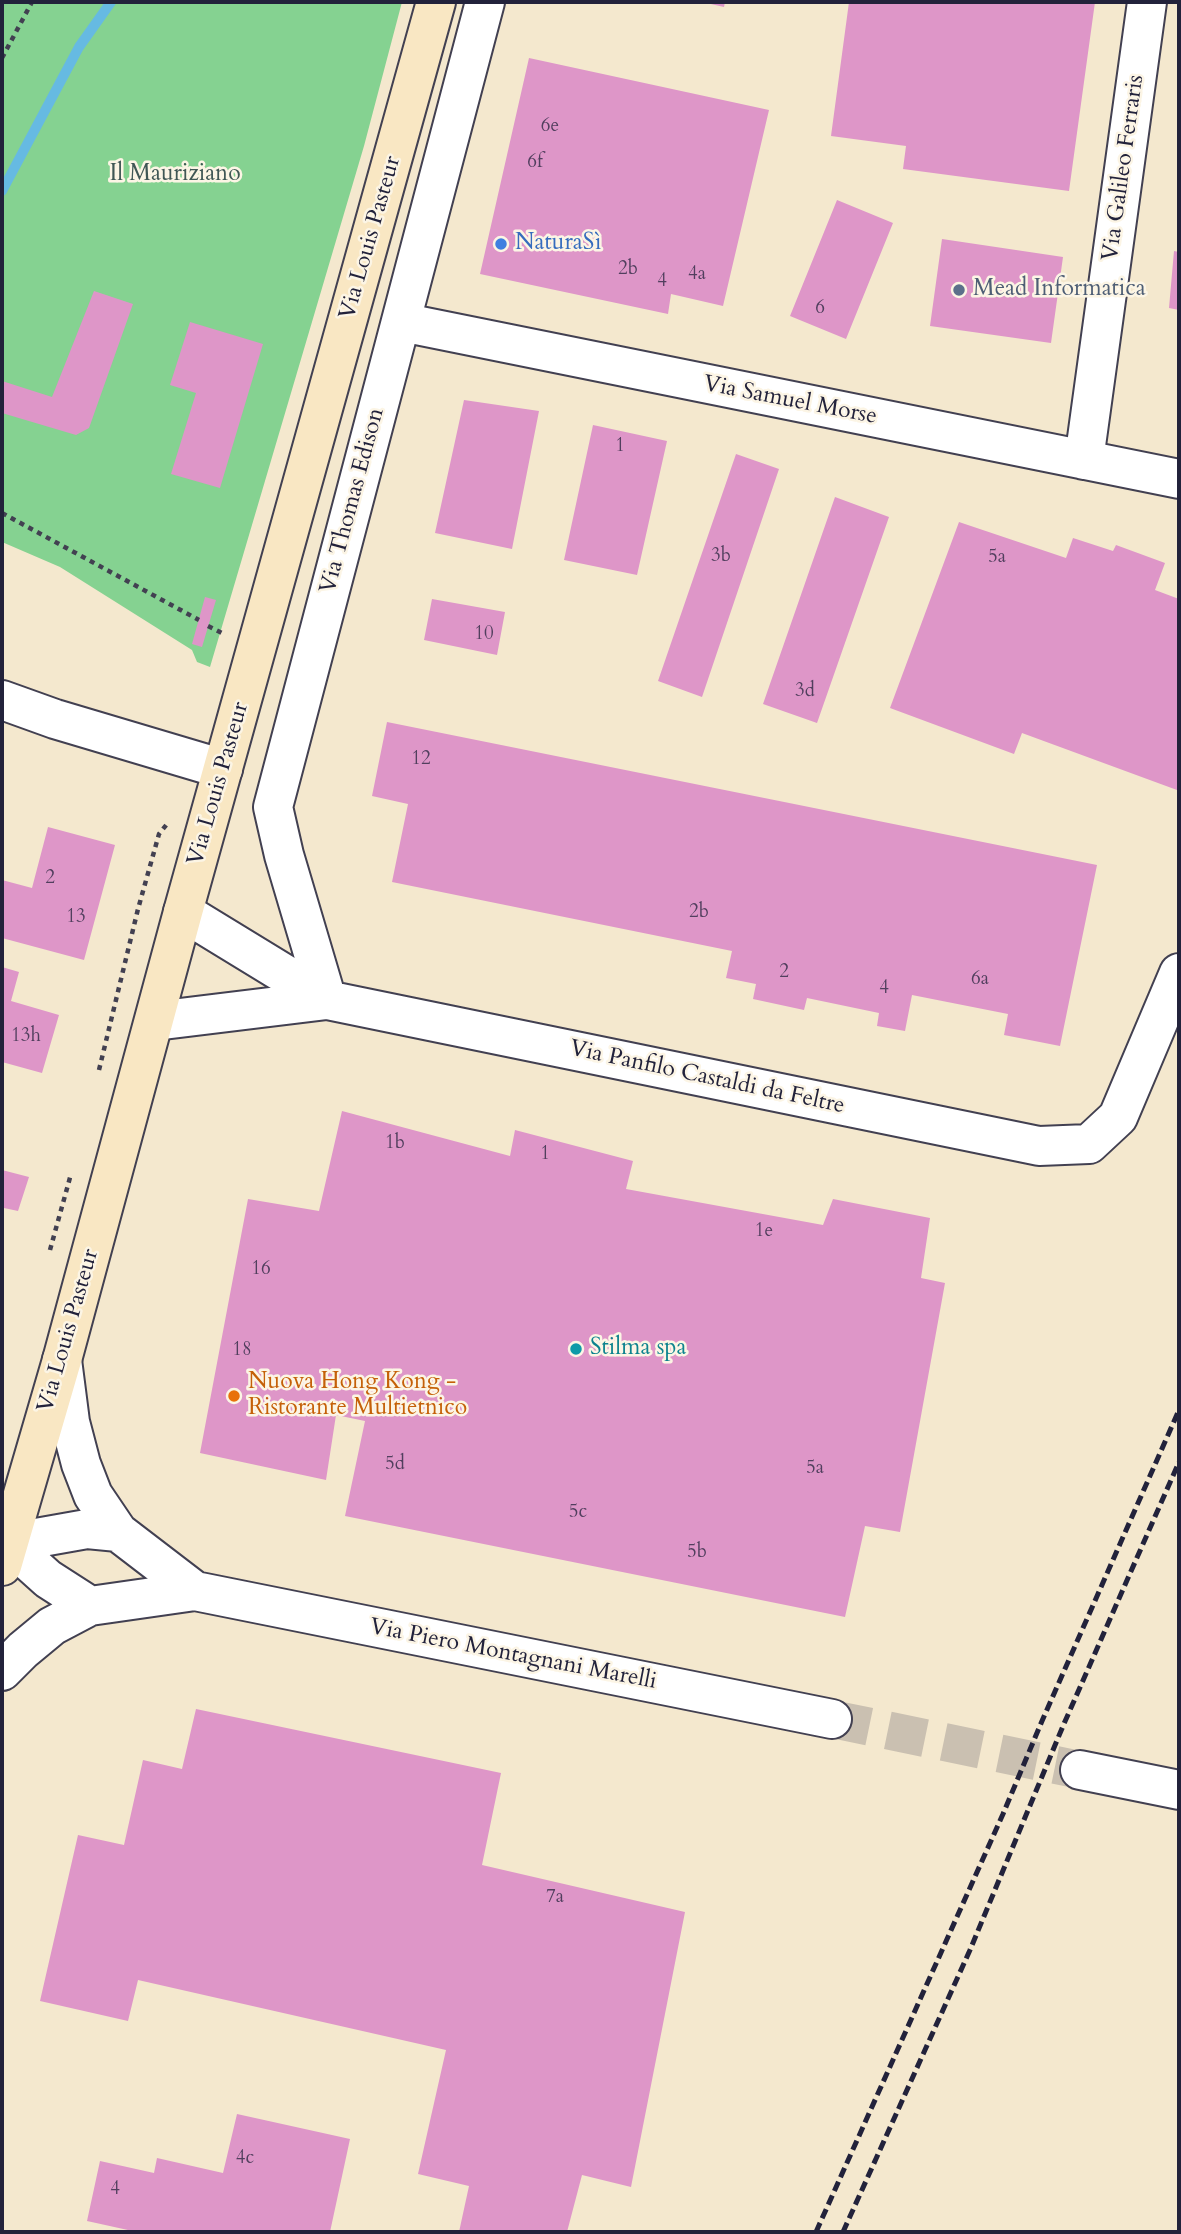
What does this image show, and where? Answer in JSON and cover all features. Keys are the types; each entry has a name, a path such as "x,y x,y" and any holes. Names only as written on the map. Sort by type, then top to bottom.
{"main road":[{"name":"Via Louis Pasteur","path":"5,1554 62,1360 183,912 436,2"}],"street":[{"name":"Via Thomas Edison","path":"327,1000 272,807 485,2"},
{"name":"Via Galileo Ferraris","path":"1084,460 1147,2"},
{"name":"Via Samuel Morse","path":"401,322 1179,479"},
{"path":"2,700 55,719 223,769"},
{"name":"Via Panfilo Castaldi da Feltre","path":"183,912 327,1000"},
{"name":"Via Panfilo Castaldi da Feltre","path":"155,1021 327,1000 1039,1146 1089,1144 1118,1117 1179,973"},
{"name":"Via Piero Montagnani Marelli","path":"62,1360 70,1422 80,1464 93,1495 118,1531 195,1591"},
{"path":"5,1554 87,1529 118,1531"},
{"path":"5,1554 90,1606"},
{"name":"Via Piero Montagnani Marelli","path":"2,1671 52,1626 90,1606 195,1591 832,1719"},
{"path":"1080,1770 1179,1790"}],"path":[{"path":"2,58 32,2"},
{"path":"2,513 199,620"},
{"path":"208,626 229,637"}],"green space":[{"name":"Il Mauriziano","path":"2,2 402,2 364,146 210,667 197,662 192,650 60,567 2,542"}],"building":[{"path":"702,2 725,2 724,7"},
{"path":"849,2 1095,2 1069,191 903,169 906,146 831,136"},
{"path":"529,58 769,110 723,306 671,294 668,314 480,274"},
{"path":"837,200 893,223 846,339 790,316"},
{"path":"942,239 1063,257 1051,343 930,326"},
{"path":"1174,251 1179,252 1179,310 1169,308"},
{"path":"94,291 133,304 89,428 76,435 2,413 2,381 52,397"},
{"path":"190,322 263,344 220,488 171,474 196,393 170,385"},
{"path":"464,400 539,411 512,549 435,533"},
{"path":"593,425 667,441 637,575 564,560"},
{"path":"736,454 779,469 702,697 658,681"},
{"path":"835,497 889,517 817,723 763,704"},
{"path":"959,522 1066,558 1073,538 1113,551 1116,545 1165,563 1155,590 1179,599 1177,790 1022,733 1014,754 890,708"},
{"path":"205,597 216,600 202,647 192,644"},
{"path":"432,599 505,612 497,655 424,640"},
{"path":"387,722 1097,865 1060,1046 1004,1035 1008,1014 912,995 905,1031 877,1026 879,1013 807,998 804,1010 753,999 756,984 726,978 732,951 392,882 408,804 372,796"},
{"path":"48,827 115,845 84,960 2,938 2,880 32,888"},
{"path":"2,967 19,972 11,1001 59,1015 42,1073 2,1062"},
{"name":"Stilma spa","path":"342,1111 510,1156 515,1130 633,1161 626,1189 823,1225 833,1199 930,1218 921,1278 945,1283 900,1532 865,1526 845,1617 345,1516 365,1421 336,1415 326,1480 200,1453 248,1199 319,1211"},
{"path":"2,1170 29,1177 18,1211 4,1208 2,1213"},
{"path":"196,1709 501,1773 482,1865 685,1912 631,2187 582,2175 567,2232 459,2232 469,2186 418,2174 446,2050 138,1980 128,2021 40,2001 78,1835 124,1845 143,1760 182,1769"},
{"path":"237,2114 350,2139 330,2232 137,2232 87,2221 100,2161 154,2173 157,2158 223,2173"}],"waterway":[{"path":"2,191 79,47 111,2"}],"tunnel":[{"path":"832,1719 1080,1770"}],"railway":[{"path":"816,2232 1003,1814 1179,1410"},
{"path":"843,2232 970,1950 1063,1726 1179,1462"}],"place":[{"name":"NaturaSì","path":"501,244"},
{"name":"Mead Informatica","path":"959,290"},
{"name":"Stilma spa","path":"576,1349"},
{"name":"Nuova Hong Kong - Ristorante Multietnico","path":"234,1396"}]}
